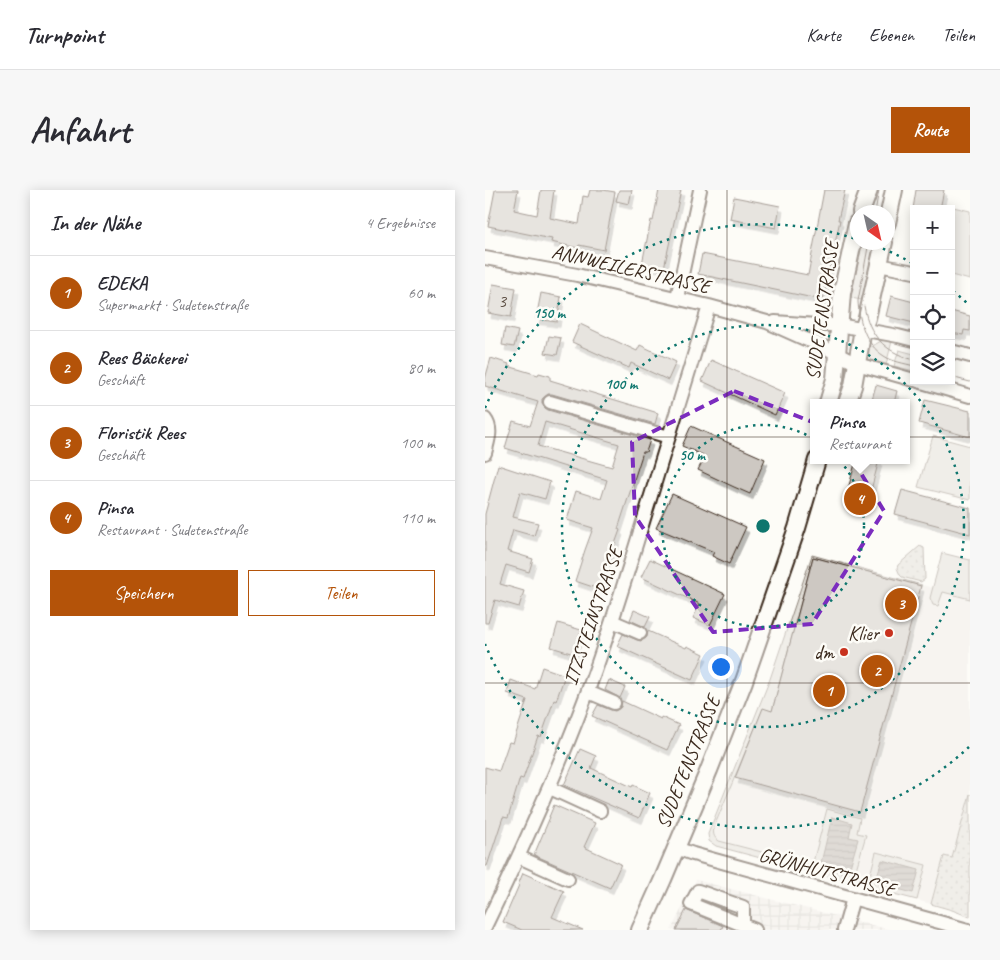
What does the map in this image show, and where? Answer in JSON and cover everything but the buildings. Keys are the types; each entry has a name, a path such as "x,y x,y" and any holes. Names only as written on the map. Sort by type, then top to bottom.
{"main road":[{"path":"864,205 869,190"},
{"path":"891,205 894,190"},
{"name":"SUDETENSTRASSE","path":"830,399 835,379 842,293 851,250"},
{"name":"SUDETENSTRASSE","path":"848,399 853,386 863,329 882,250"},
{"name":"SUDETENSTRASSE","path":"640,930 709,770 744,682 797,528 816,464"}],"street":[{"path":"677,298 700,190"},
{"name":"ANNWEILERSTRASSE","path":"485,258 577,275 677,298 767,322 837,353 857,364 910,379"},
{"path":"879,265 910,271"},
{"name":"ITZSTEINSTRASSE","path":"485,927 550,788 588,692 613,621 709,306"},
{"name":"ANNWEILERSTRASSE","path":"767,322 839,325 910,339"},
{"path":"955,352 970,356"},
{"path":"932,385 970,396"},
{"path":"550,402 669,437"},
{"path":"485,419 490,428 485,453"},
{"path":"613,621 640,633"},
{"path":"588,692 614,704"},
{"path":"550,788 600,811"},
{"name":"GRÜNHUTSTRASSE","path":"676,848 968,930"},
{"path":"519,857 568,879"},
{"path":"844,930 853,898"}],"highlighted area":[{"path":"734,391 835,431 884,511 812,624 713,632 635,516 632,442"}],"shaded area":[{"path":"955,207 970,211 970,280 955,276"},
{"path":"861,250 878,250 867,301 851,298"},
{"path":"885,340 892,341 885,369 873,362 869,356 869,348"},
{"path":"899,350 910,353 910,370 894,366"},
{"path":"933,436 970,446 970,500 918,487"},
{"path":"920,546 924,548 925,579 921,582 902,577 897,568"},
{"path":"942,553 970,560 970,599 943,592 938,606 933,605 930,598"},
{"path":"812,555 970,598 970,794 952,858 944,856 931,904 716,846 711,843 708,837 770,679"},
{"path":"812,555 922,585 813,557 772,711 763,709 714,827 715,836 719,841 781,857 779,863 716,846 709,841 708,834 770,679"},
{"path":"970,794 970,917 931,904 944,856 952,858"},
{"path":"827,809 860,818 857,833 866,835 852,883 799,869 800,863 812,866"},
{"path":"832,817 852,823 849,837 858,839 848,874 820,867"},
{"path":"876,852 926,865 917,900 867,887"},
{"path":"882,860 919,870 913,893 875,883"},
{"path":"696,880 891,930 671,930"}],"tram line":[{"path":"876,205 879,190"},
{"path":"868,250 858,301 864,332 877,351 887,358 910,365"},
{"path":"864,306 866,316 879,340 901,356 910,359"},
{"path":"955,378 970,382"}],"place":[{"name":"Pinsa","path":"860,499"},
{"name":"Floristik Rees","path":"901,604"},
{"name":"Klier","path":"889,633"},
{"name":"dm","path":"844,652"},
{"name":"Rees Bäckerei","path":"877,671"},
{"name":"EDEKA","path":"829,691"}]}
